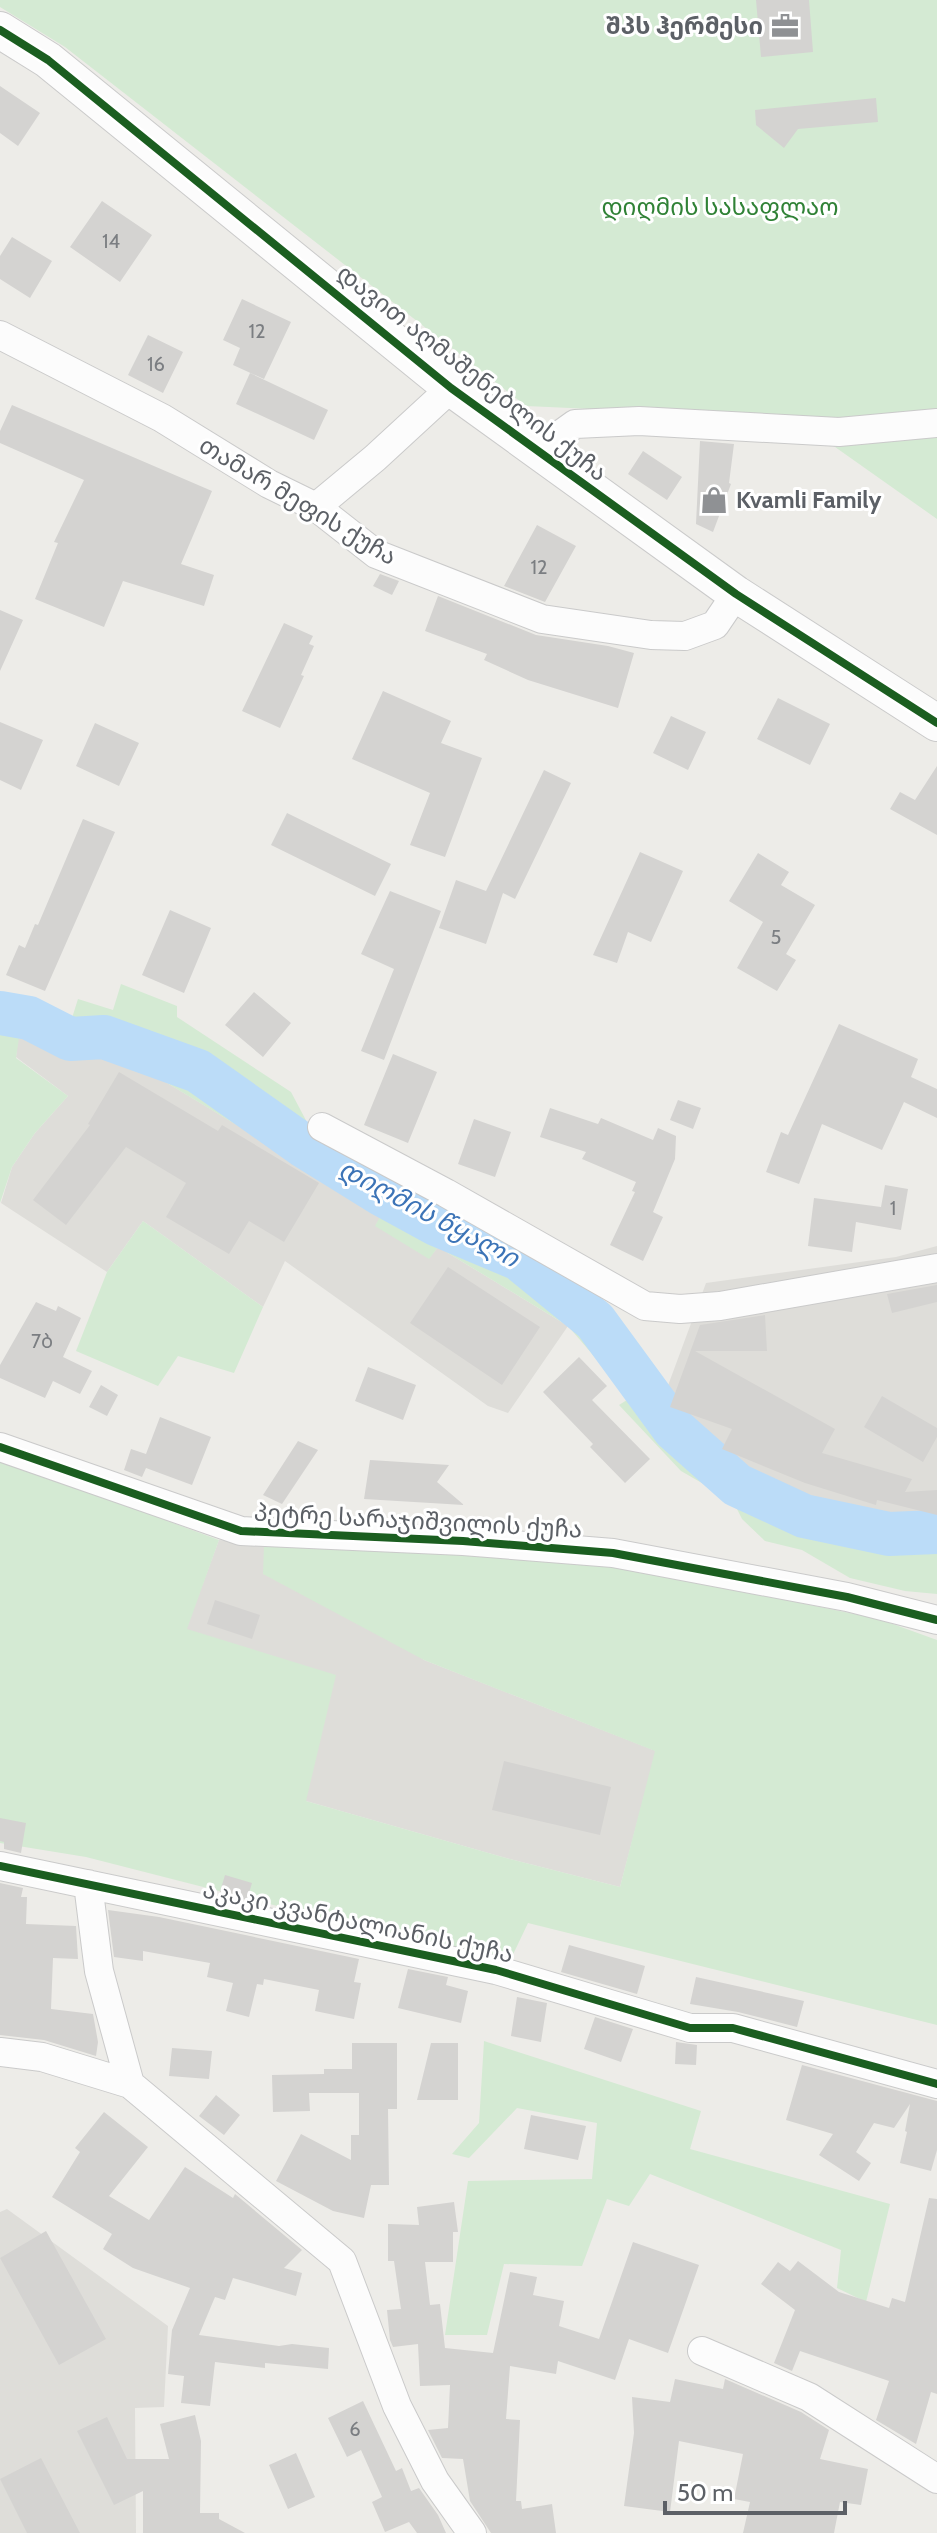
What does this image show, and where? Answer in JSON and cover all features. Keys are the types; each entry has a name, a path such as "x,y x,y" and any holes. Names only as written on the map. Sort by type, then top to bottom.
{"street":[{"name":"დავით აღმაშენებლის ქუჩა","path":"0,30 48,60 451,388 536,452 736,594 937,723"},
{"name":"თამარ მეფის ქუჩა","path":"0,335 162,418 269,484 316,507 376,554 542,619 651,635 685,636 715,625 736,594"},
{"path":"316,507 451,388"},
{"path":"536,452 575,424 639,421 839,432 937,423"},
{"path":"322,1127 645,1306 680,1309 720,1306 937,1268"},
{"name":"პეტრე სარაჯიშვილის ქუჩა","path":"0,1447 241,1531 463,1541 613,1553 847,1597 937,1620"},
{"name":"აკაკი კვანტალიანის ქუჩა","path":"0,1866 496,1970 690,2028 733,2028 937,2084"},
{"path":"88,1884 99,1971 130,2084"},
{"path":"0,2052 42,2057 130,2084 342,2261 397,2406 435,2481 472,2533"},
{"path":"702,2351 809,2397 937,2479"}],"shaded area":[{"path":"18,1038 124,1057 383,1213 376,1225 429,1258 438,1247 568,1326 508,1413 488,1406 285,1261 263,1307 143,1221 107,1272 1,1203 12,1167 35,1133 68,1096 16,1057"},
{"path":"937,1246 937,1517 913,1520 853,1517 719,1456 701,1432 686,1427 663,1399 706,1283 896,1257"},
{"path":"219,1540 264,1545 424,1660 656,1751 620,1887 306,1801 186,1629"},
{"path":"7,2209 168,2326 164,2407 135,2408 136,2533 0,2533 0,2212"}],"green space":[{"name":"დიღმის სასაფლაო","path":"0,0 937,0 937,519 794,418 526,406 65,47 0,7"},
{"path":"121,984 177,1006 177,1017 291,1092 309,1126 590,1286 584,1295 605,1315 686,1427 701,1432 719,1456 853,1517 913,1520 937,1517 937,1594 905,1591 850,1578 802,1550 765,1541 742,1519 733,1501 681,1471 619,1405 630,1398 568,1326 438,1247 429,1259 375,1226 382,1213 124,1057 19,1038 16,1058 68,1096 35,1133 12,1167 0,1203 0,1003 46,1010 72,1018 78,999 113,1010"},
{"path":"143,1221 263,1307 234,1373 178,1356 158,1386 76,1351 107,1272"},
{"path":"0,1459 219,1540 187,1629 336,1675 306,1801 620,1887 655,1751 424,1660 263,1574 264,1545 594,1561 879,1619 937,1640 937,2025 528,1923 508,1965 86,1857 0,1843"},
{"path":"484,2041 701,2111 690,2149 890,2204 866,2302 837,2288 841,2250 650,2174 629,2206 607,2199 582,2266 504,2264 487,2335 445,2335 468,2181 592,2179 597,2123 517,2108 469,2158 452,2154 479,2123"}],"building":[{"name":"შპს ჰერმესი","path":"756,0 809,0 813,52 761,57"},
{"path":"0,86 40,113 18,146 0,133"},
{"path":"876,98 878,122 798,129 784,148 756,125 755,110"},
{"path":"102,201 152,235 120,282 70,247"},
{"path":"12,237 52,261 30,298 0,279 0,256"},
{"path":"242,299 291,322 264,379 233,365 240,348 223,340"},
{"path":"148,335 183,352 163,393 128,375"},
{"path":"250,373 328,410 314,440 236,404"},
{"path":"12,405 212,491 181,564 214,575 204,606 123,581 104,627 35,599 58,543 54,542 84,480 0,443 0,431"},
{"path":"700,441 734,444 731,484 713,532 696,524"},
{"path":"643,451 682,477 667,500 628,474"},
{"path":"537,525 576,546 545,602 504,586"},
{"path":"380,574 399,581 392,595 373,586"},
{"path":"438,596 536,635 634,653 618,708 528,680 484,660 487,654 425,631"},
{"path":"0,610 23,620 0,671"},
{"path":"284,623 313,636 309,644 314,646 280,728 242,711"},
{"path":"383,691 451,721 441,743 482,758 445,857 410,845 430,793 352,759"},
{"path":"778,698 830,724 810,765 757,739"},
{"path":"671,716 706,732 688,770 653,753"},
{"path":"0,722 43,740 21,790 0,780"},
{"path":"95,723 139,743 119,786 76,766"},
{"path":"937,766 937,835 890,809 900,792 915,800"},
{"path":"544,770 571,783 515,899 503,893 486,944 439,928 456,880 486,891"},
{"path":"287,813 391,864 375,896 271,845"},
{"path":"83,819 115,832 45,991 6,975 19,945 25,948 35,924 38,925"},
{"path":"640,852 683,871 651,942 628,932 617,963 593,955"},
{"path":"758,853 789,872 781,885 815,905 786,954 796,960 777,991 737,968 763,922 729,901"},
{"path":"390,891 441,911 384,1060 361,1051 394,969 361,954"},
{"path":"170,910 211,928 184,993 142,975"},
{"path":"254,992 291,1023 263,1057 225,1025"},
{"path":"839,1024 918,1059 911,1077 937,1089 937,1118 904,1102 882,1150 822,1124 799,1184 766,1172 781,1132 788,1135"},
{"path":"393,1054 437,1072 408,1143 364,1125"},
{"path":"119,1072 218,1131 222,1125 319,1183 284,1242 249,1221 229,1254 166,1217 186,1183 126,1147 66,1225 33,1200 90,1125"},
{"path":"678,1100 701,1108 693,1129 670,1120"},
{"path":"550,1108 598,1124 601,1118 653,1140 658,1128 676,1136 675,1159 653,1212 663,1217 643,1261 610,1245 635,1192 632,1191 636,1182 582,1159 586,1152 540,1137"},
{"path":"474,1119 511,1132 495,1177 458,1164"},
{"path":"885,1185 908,1189 901,1230 856,1222 852,1252 808,1246 814,1198 881,1207"},
{"path":"448,1267 540,1327 502,1385 410,1323"},
{"path":"937,1285 937,1302 892,1313 887,1294"},
{"path":"36,1302 56,1311 58,1306 81,1318 63,1357 92,1371 80,1394 53,1381 45,1398 0,1378 0,1365"},
{"path":"765,1315 767,1351 695,1351 835,1429 822,1453 912,1479 905,1492 937,1490 937,1515 877,1500 876,1505 805,1483 722,1449 732,1429 670,1407 700,1325"},
{"path":"579,1357 607,1386 592,1400 650,1459 625,1483 543,1392"},
{"path":"368,1367 416,1385 403,1420 355,1401"},
{"path":"101,1385 118,1395 107,1416 89,1407"},
{"path":"882,1396 937,1428 937,1437 923,1462 864,1427"},
{"path":"160,1417 211,1437 192,1485 146,1468 142,1477 124,1470 131,1449 146,1454"},
{"path":"298,1441 318,1450 282,1504 263,1495"},
{"path":"370,1460 449,1465 437,1482 464,1505 364,1499"},
{"path":"215,1600 260,1615 252,1639 207,1624"},
{"path":"504,1761 611,1787 600,1835 492,1810"},
{"path":"0,1818 26,1823 21,1853 4,1849 4,1842 0,1841"},
{"path":"225,1875 252,1883 247,1900 219,1895"},
{"path":"0,1883 23,1888 21,1897 27,1897 26,1924 76,1926 78,1959 53,1958 51,2009 93,2014 98,2042 96,2056 44,2040 0,2035"},
{"path":"108,1910 159,1917 359,1959 354,1982 361,1983 354,2019 315,2011 319,1990 264,1979 263,1985 257,1984 249,2017 226,2011 233,1983 207,1977 210,1963 143,1951 143,1961 114,1957"},
{"path":"569,1945 645,1966 637,1994 561,1972"},
{"path":"408,1969 448,1977 446,1985 468,1991 461,2023 398,2008"},
{"path":"696,1977 804,2001 797,2027 690,2004"},
{"path":"517,1997 547,2003 541,2042 511,2036"},
{"path":"595,2017 633,2029 621,2062 584,2049"},
{"path":"676,2042 697,2045 696,2065 675,2064"},
{"path":"352,2043 397,2043 397,2109 388,2109 389,2185 371,2185 364,2218 333,2211 276,2181 301,2134 351,2160 351,2135 359,2135 359,2093 309,2093 310,2111 273,2112 272,2075 324,2074 324,2069 352,2069"},
{"path":"431,2043 458,2043 458,2100 417,2100"},
{"path":"172,2048 212,2051 209,2079 169,2076"},
{"path":"802,2065 937,2101 937,2150 931,2171 900,2163 910,2104 894,2128 874,2123 856,2152 871,2163 859,2181 819,2155 833,2134 786,2120"},
{"path":"216,2095 240,2115 224,2135 199,2116"},
{"path":"104,2112 148,2147 109,2196 149,2220 185,2167 233,2198 235,2194 302,2250 284,2268 302,2273 296,2296 233,2278 225,2300 215,2297 199,2335 279,2346 292,2344 329,2348 328,2369 265,2363 265,2368 215,2362 210,2406 181,2403 184,2376 168,2374 172,2330 190,2288 133,2268 103,2249 112,2234 52,2197 80,2152 75,2148"},
{"path":"531,2115 586,2126 578,2160 524,2149"},
{"path":"929,2198 937,2199 937,2394 931,2392 916,2444 876,2420 889,2381 800,2351 792,2371 774,2363 795,2310 761,2284 778,2262 790,2271 798,2261 839,2292 889,2308 892,2298 905,2302"},
{"path":"454,2202 458,2232 453,2232 453,2262 425,2262 430,2305 440,2304 445,2348 493,2353 510,2272 537,2277 533,2295 564,2301 559,2326 599,2339 633,2242 699,2265 668,2353 629,2339 615,2380 558,2361 556,2374 510,2366 506,2419 520,2420 516,2501 521,2501 522,2509 552,2504 556,2533 491,2533 470,2501 463,2459 442,2458 428,2430 448,2428 450,2385 420,2386 418,2344 393,2347 390,2340 387,2310 401,2309 394,2261 388,2261 388,2224 419,2225 417,2207"},
{"path":"46,2231 106,2339 59,2365 0,2258"},
{"path":"675,2379 723,2389 725,2379 801,2412 829,2430 820,2459 868,2469 861,2505 840,2502 834,2533 743,2533 750,2502 734,2499 743,2454 679,2441 670,2512 624,2506 634,2433 632,2397 670,2402"},
{"path":"363,2401 396,2471 402,2468 411,2491 419,2488 438,2515 446,2533 417,2533 409,2522 385,2532 372,2502 382,2497 361,2450 347,2457 328,2418"},
{"path":"195,2415 201,2441 200,2513 219,2513 219,2519 245,2533 143,2533 143,2491 114,2505 77,2431 107,2417 127,2459 169,2459 160,2424"},
{"path":"296,2453 315,2497 288,2509 269,2465"},
{"path":"41,2458 80,2533 27,2533 0,2479"}],"waterway":[{"name":"დიღმის წყალი","path":"0,1013 29,1018 70,1039 104,1037 198,1071 304,1146 383,1195 436,1224 519,1259 595,1321 674,1429 737,1485 804,1516 889,1534 937,1532"}],"cycle path":[{"path":"0,30 48,60 451,388 736,594 937,723"},
{"path":"0,1447 241,1531 463,1541 613,1553 847,1597 937,1620"},
{"path":"0,1866 496,1970 690,2028 733,2028 937,2084"}],"place":[{"name":"შპს ჰერმესი","path":"785,26"},
{"name":"Kvamli Family","path":"714,500"}]}
